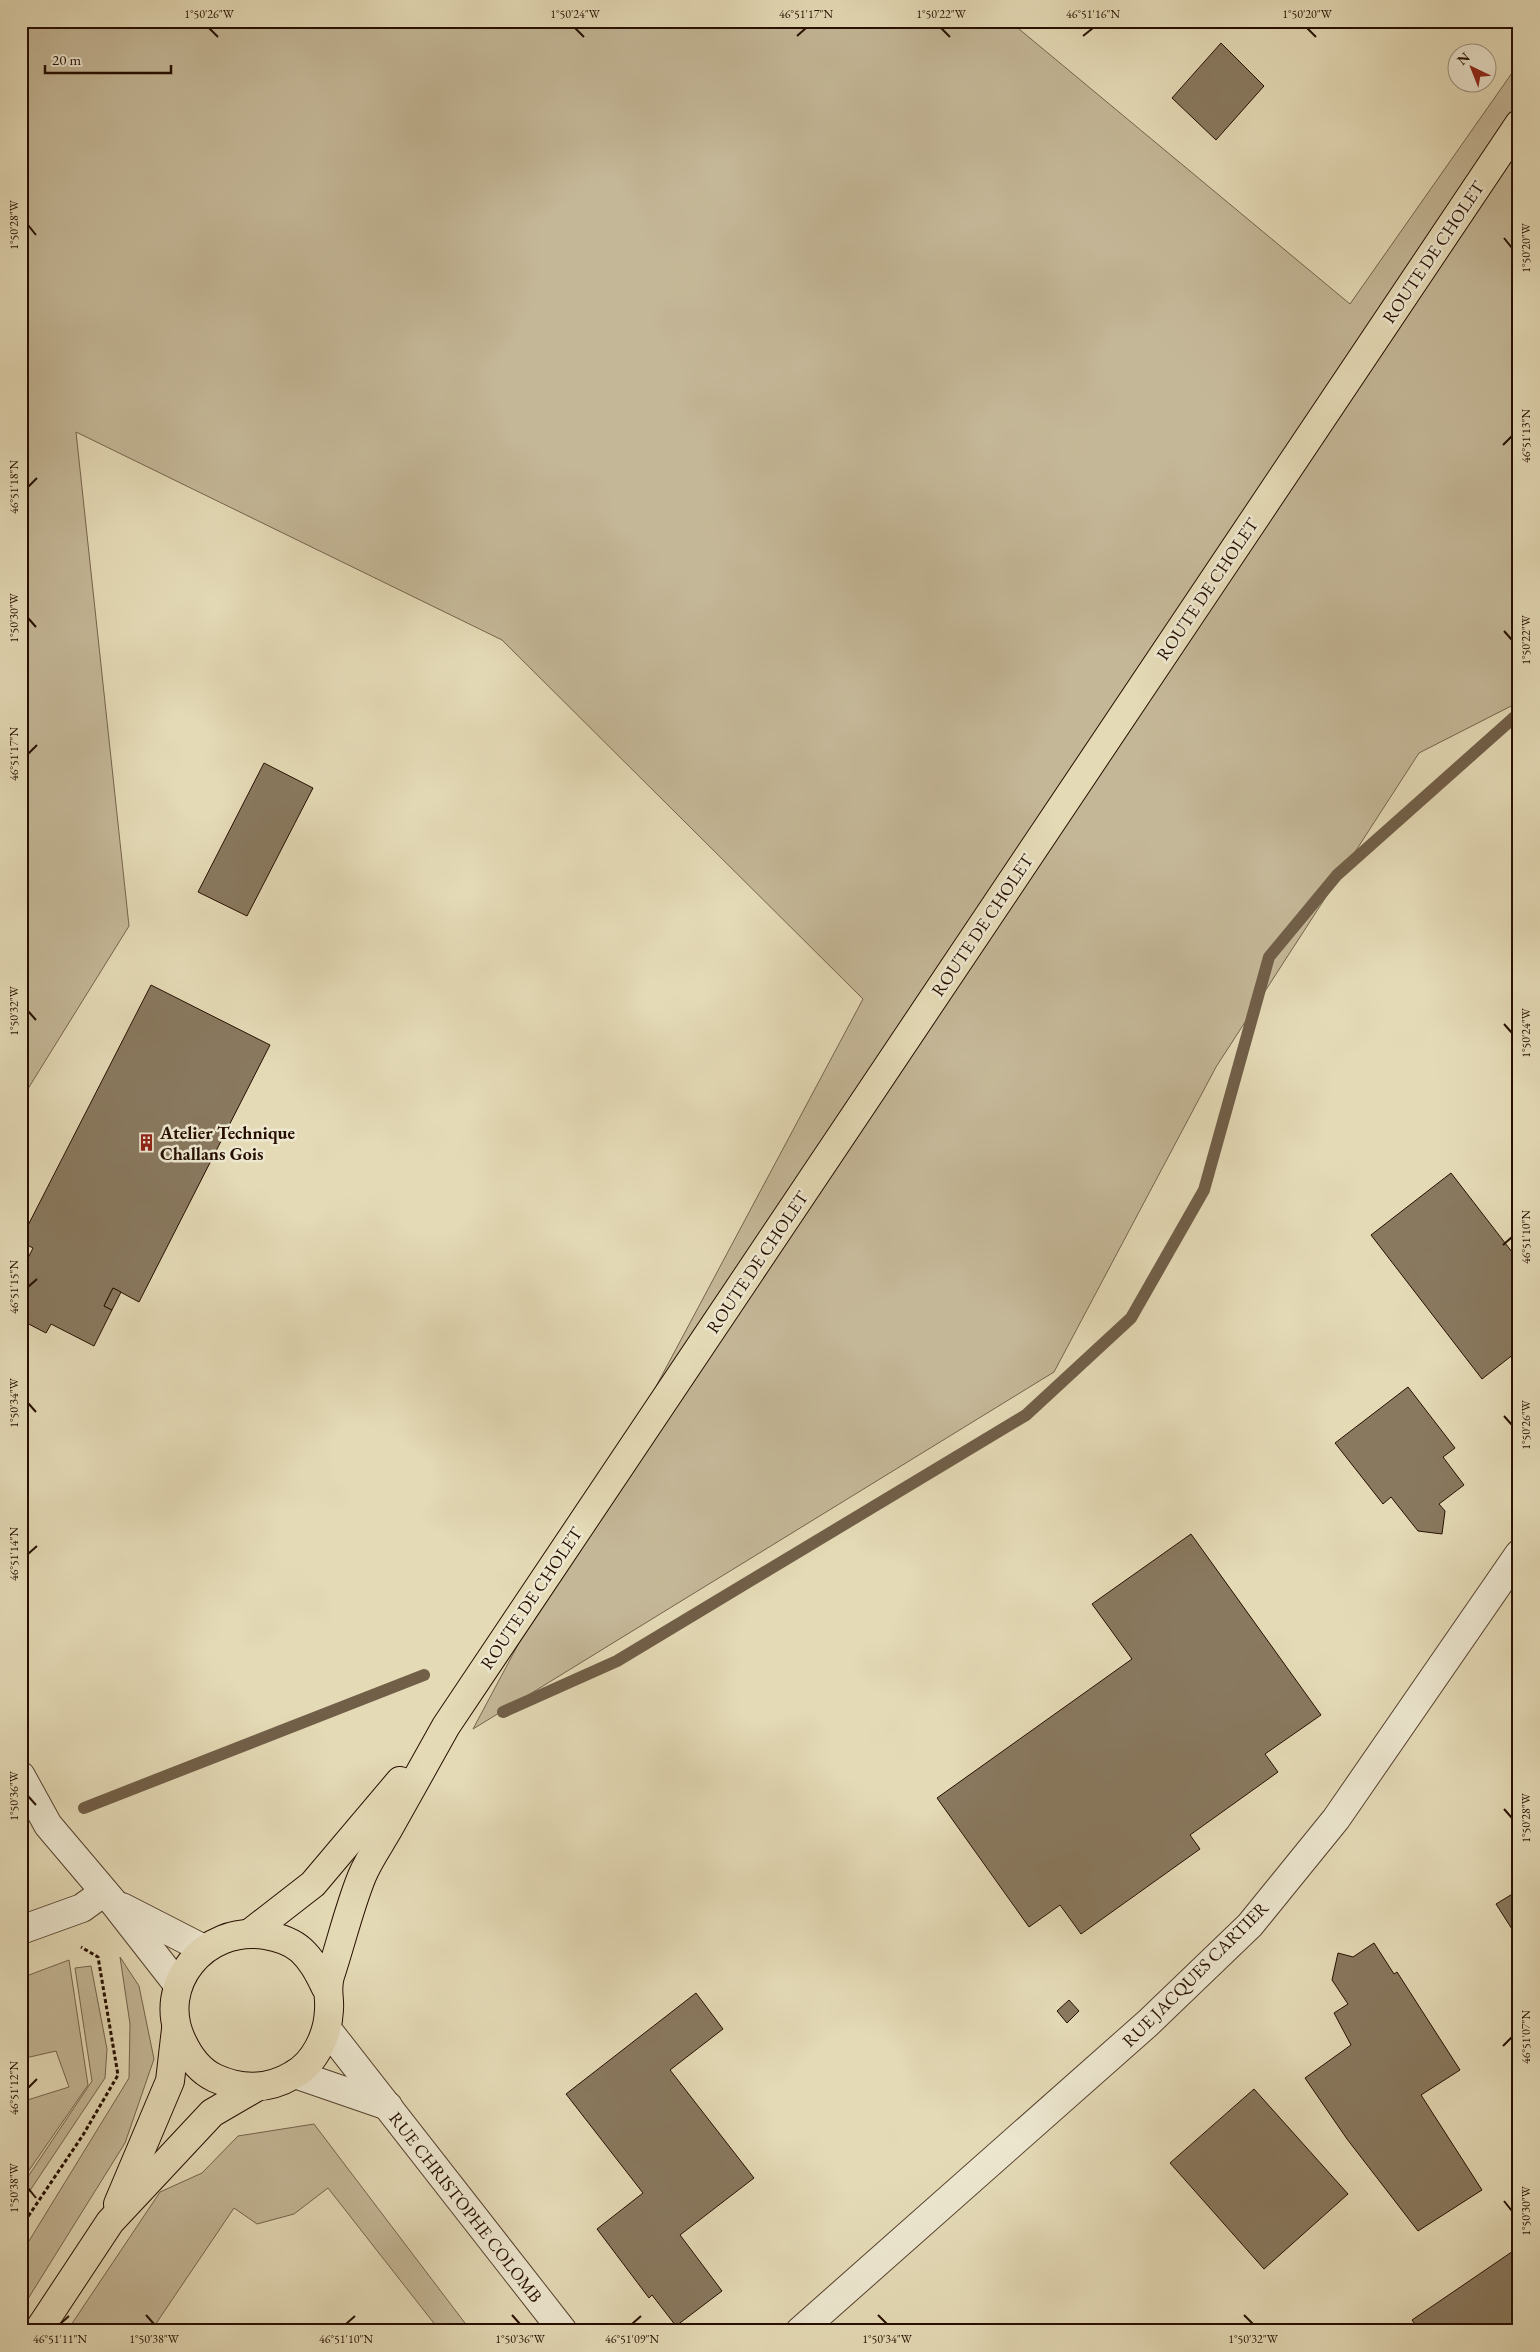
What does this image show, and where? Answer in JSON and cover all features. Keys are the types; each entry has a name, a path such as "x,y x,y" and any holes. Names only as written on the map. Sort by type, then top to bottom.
{"main road":[{"name":"ROUTE DE CHOLET","path":"326,1988 362,1875 446,1726 1519,124"},
{"name":"ROUTE DE CHOLET","path":"250,1933 313,1884 446,1726"},
{"path":"110,2222 170,2081 176,2029 174,2006 178,1985 189,1965 204,1949 225,1938 250,1933 276,1937 299,1948 316,1966 326,1988 330,2008 327,2029 315,2054 295,2074 277,2084 255,2088 229,2085 208,2075 189,2055 176,2029"},
{"path":"38,2331 110,2222 212,2113 255,2088"}],"street":[{"name":"RUE JACQUES CARTIER","path":"800,2331 1148,2023 1250,1925 1336,1819 1519,1554"},
{"path":"21,1776 48,1825 178,1985"},
{"path":"21,1930 109,1898 204,1949"},
{"name":"RUE CHRISTOPHE COLOMB","path":"327,2029 563,2331"},
{"name":"RUE CHRISTOPHE COLOMB","path":"295,2074 388,2106"}],"path":[{"path":"21,2227 83,2135 118,2075 98,1957 75,1943"}],"shaded area":[{"path":"21,21 1014,21 1013,24 1350,304 1519,63 1519,702 1419,753 1216,1067 1054,1372 473,1729 863,999 502,640 76,432 129,926 21,1100"},
{"path":"120,1957 139,1986 154,2059 125,2143 21,2310 21,2254 129,2078 130,2024"},
{"path":"69,1960 88,2085 21,2182 21,2102 69,2087 56,2051 21,2059 21,1978"},
{"path":"91,1966 107,2049 105,2078 21,2204 21,2187 92,2081 75,1968"},
{"path":"314,2124 471,2331 440,2331 328,2188 294,2214 257,2224 234,2208 151,2331 67,2331 160,2192 202,2173 238,2136"}],"building":[{"path":"1221,43 1264,86 1216,140 1172,98"},
{"path":"264,763 313,788 247,916 198,892"},
{"name":"Atelier Technique Challans Gois","path":"151,985 270,1045 139,1302 113,1288 104,1306 112,1310 94,1346 51,1324 46,1333 21,1320 21,1272 33,1248 21,1242 21,1239"},
{"path":"1451,1173 1519,1261 1519,1350 1482,1379 1371,1235"},
{"path":"113,1288 121,1292 112,1310 104,1306"},
{"path":"1408,1387 1455,1448 1443,1457 1464,1485 1439,1504 1445,1511 1442,1534 1418,1531 1391,1497 1383,1504 1335,1443"},
{"path":"1191,1534 1321,1715 1265,1754 1278,1772 1190,1835 1200,1849 1081,1934 1060,1905 1029,1927 937,1798 1132,1659 1092,1604"},
{"path":"1519,1890 1519,1940 1496,1904"},
{"path":"1374,1943 1394,1974 1397,1972 1460,2070 1421,2095 1482,2190 1418,2231 1347,2139 1305,2078 1351,2045 1334,2013 1348,2004 1332,1980 1338,1953 1353,1957"},
{"path":"696,1993 723,2029 670,2070 754,2178 680,2235 722,2291 676,2326 652,2295 649,2298 597,2229 643,2193 566,2094"},
{"path":"1069,2000 1079,2011 1067,2023 1057,2011"},
{"path":"1254,2089 1348,2194 1264,2269 1170,2163"},
{"path":"1519,2247 1519,2331 1420,2331 1412,2320"}],"waterway":[{"path":"503,1712 617,1661 1026,1415 1131,1318 1204,1190 1269,957 1337,875 1519,713"},
{"path":"84,1808 424,1675"}],"place":[{"name":"Atelier Technique Challans Gois","path":"146,1142"}]}
